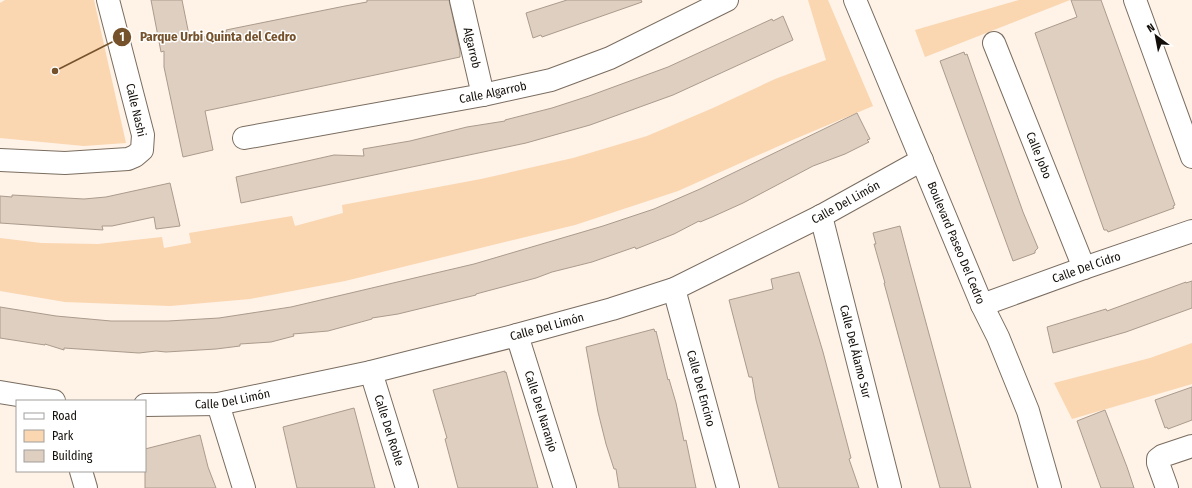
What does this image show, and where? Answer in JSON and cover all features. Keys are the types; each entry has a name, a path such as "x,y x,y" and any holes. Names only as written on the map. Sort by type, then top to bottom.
{"street":[{"name":"Calle Nashi","path":"0,160 65,163 128,159 135,156 142,150 143,135 108,0"},
{"name":"Algarrob","path":"461,0 483,95"},
{"name":"Calle Algarrob","path":"244,138 483,95 551,80 602,60 727,0"},
{"name":"Boulevard Paseo Del Cedro","path":"855,0 982,305 998,337 1028,411 1050,488"},
{"path":"1135,0 1192,157"},
{"name":"Calle Jobo","path":"994,43 1084,268"},
{"name":"Calle Del Limón","path":"146,405 218,404 371,372 517,335 674,289 821,216 922,160"},
{"name":"Calle Del Álamo Sur","path":"821,216 890,488"},
{"name":"Calle Del Cidro","path":"982,305 1192,231"},
{"name":"Calle Del Encino","path":"674,289 728,488"},
{"name":"Calle Del Naranjo","path":"517,335 565,488"},
{"name":"Calle Del Roble","path":"371,372 407,488"},
{"path":"0,392 48,400"},
{"path":"218,404 244,488"},
{"path":"1166,488 1158,460 1162,456 1192,446"},
{"path":"81,472 86,488"}],"green space":[{"path":"5,0 94,0 126,143 84,146 0,138 0,3"},
{"path":"808,0 828,0 873,106 678,191 575,225 345,281 250,299 170,306 65,302 0,291 0,238 41,243 98,244 162,237 164,248 191,243 189,233 292,216 295,226 343,213 342,205 481,179 573,158 647,136 713,108 775,79 826,60"},
{"path":"1019,0 1070,0 925,57 915,30"},
{"path":"1192,343 1192,384 1072,419 1054,383 1150,358"}],"building":[{"path":"151,0 182,0 190,40 227,32 226,30 367,2 367,0 449,0 460,50 460,57 205,111 213,150 183,157 164,67 164,51 161,52"},
{"path":"567,0 641,0 642,2 542,37 541,35 533,38 526,13"},
{"path":"1071,0 1101,0 1175,205 1173,206 1174,208 1108,232 1107,230 1104,230 1035,33 1077,17"},
{"path":"783,16 793,40 673,95 590,125 526,143 241,203 236,177 334,155 364,156 363,149 410,141 467,127 505,121 552,108 668,67 772,19 773,21"},
{"path":"964,52 965,55 967,54 1023,212 1038,248 1035,253 1013,261 940,61"},
{"path":"857,113 870,139 867,140 869,142 845,154 813,166 743,203 700,222 699,221 674,234 636,249 635,247 592,262 552,272 476,295 398,314 372,318 328,331 293,334 294,336 271,342 240,344 240,346 216,349 139,353 64,348 64,350 45,344 0,338 0,307 56,316 111,321 168,321 219,318 291,307 474,264 603,226 654,209 700,189"},
{"path":"170,183 180,226 156,229 154,217 112,226 102,226 103,230 0,223 0,196 12,197 12,195 84,199 106,197"},
{"path":"900,226 971,488 940,488 884,283 874,244 876,244 873,233"},
{"path":"799,272 823,352 851,458 849,459 859,488 779,488 756,400 752,377 749,377 729,300 773,289 771,279"},
{"path":"1192,281 1192,308 1126,332 1053,353 1047,327 1106,309 1107,311"},
{"path":"654,329 655,332 656,331 668,380 669,379 676,403 684,441 686,440 696,488 619,488 616,469 614,469 606,444 598,412 586,347"},
{"path":"505,371 538,488 458,488 445,439 447,438 433,390"},
{"path":"1192,387 1192,420 1168,429 1167,427 1165,428 1155,400"},
{"path":"354,408 375,488 297,488 283,427"},
{"path":"1105,410 1134,488 1101,488 1077,421"},
{"path":"200,435 208,467 216,488 145,488 146,449"}],"place":[{"name":"Parque Urbi Quinta del Cedro","path":"55,71"}]}
